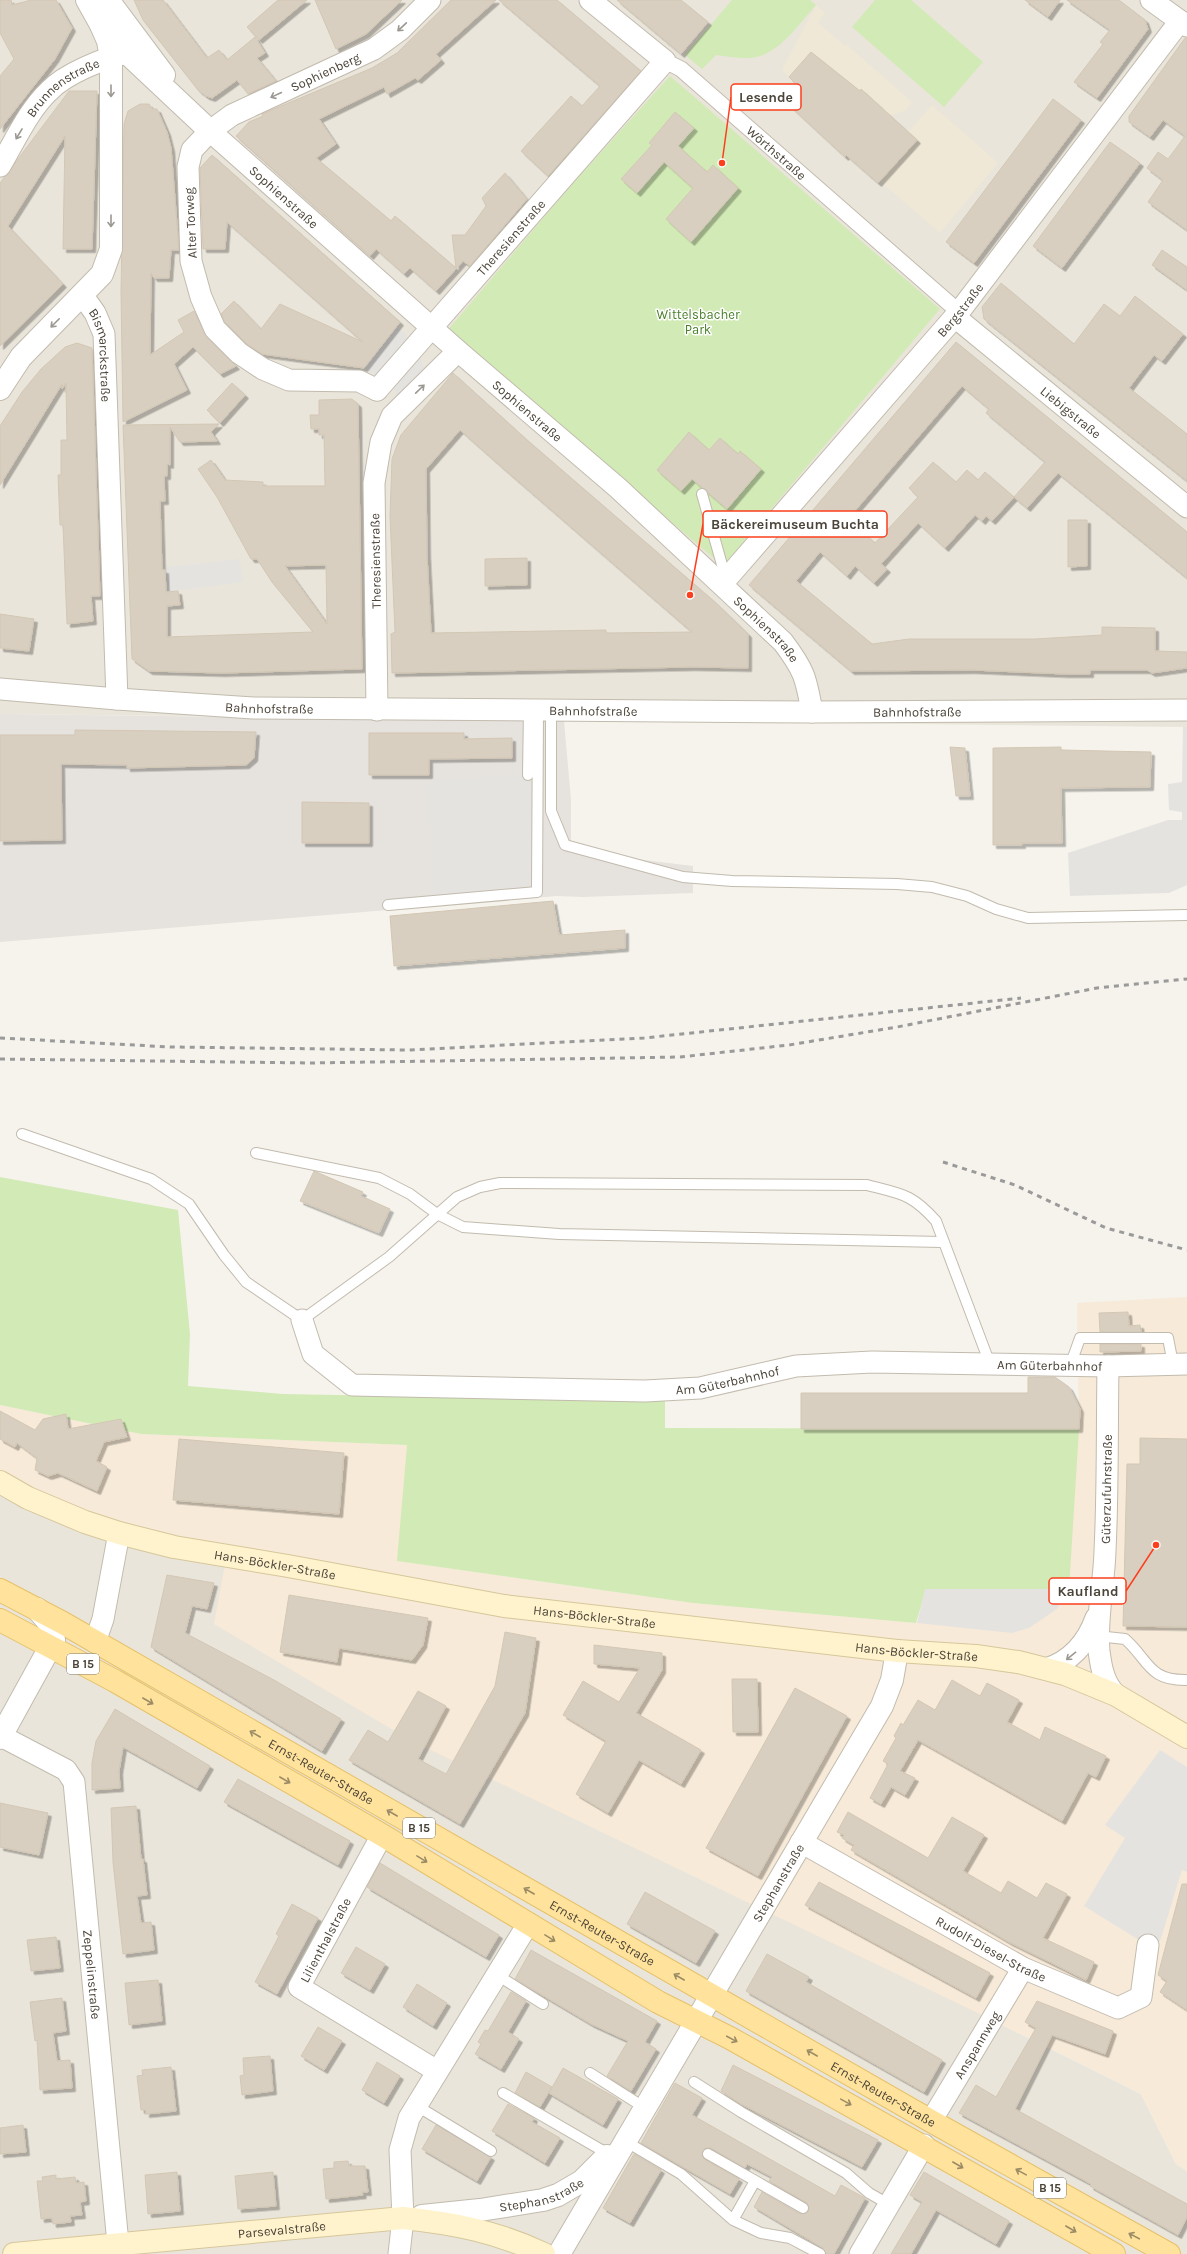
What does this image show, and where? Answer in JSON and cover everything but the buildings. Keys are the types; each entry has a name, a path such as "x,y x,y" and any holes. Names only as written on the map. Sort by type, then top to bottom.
{"main road":[{"name":"Hans-Böckler-Straße","path":"0,1482 28,1498 119,1533 174,1547 288,1566 504,1606 897,1651 976,1656 1046,1669 1087,1682 1116,1695 1187,1737"},
{"name":"Ernst-Reuter-Straße","path":"0,1590 95,1642 931,2121 1169,2254"},
{"name":"Ernst-Reuter-Straße","path":"0,1620 51,1647 382,1835 658,2002 730,2038 924,2145 1114,2254"},
{"name":"Parsevalstraße","path":"14,2254 119,2249 403,2218 441,2222 474,2228 534,2252"}],"street":[{"name":"Sophienstraße","path":"87,0 110,10 153,60 210,131"},
{"name":"Sophienberg","path":"210,131 232,115 374,49 400,30 430,0"},
{"name":"Wörthstraße","path":"590,0 665,62 681,70 957,314"},
{"path":"1151,0 1183,23"},
{"name":"Bismarckstraße","path":"110,10 108,41 118,55 111,249 102,274 83,296 95,313 104,334 117,699"},
{"name":"Bergstraße","path":"724,582 957,314 1183,23"},
{"name":"Brunnenstraße","path":"0,166 32,112 49,90 79,70 118,55 143,53 153,60"},
{"name":"Sophienstraße","path":"118,55 210,131 458,351 613,484 724,582 783,642 800,666 807,681 812,712"},
{"name":"Theresienstraße","path":"377,390 665,62"},
{"name":"Alter Torweg","path":"210,131 192,150 188,167 190,261 201,297 215,329 239,353 263,369 289,380 321,382 359,381 377,390"},
{"path":"0,389 21,357 83,296"},
{"name":"Liebigstraße","path":"957,314 1187,507"},
{"name":"Theresienstraße","path":"377,710 374,483 381,442 392,416 458,351"},
{"path":"377,390 392,416"},
{"name":"Bahnhofstraße","path":"0,689 117,699 253,708 812,712 1187,710"},
{"name":"Am Güterbahnhof","path":"302,1320 313,1354 352,1384 645,1391 700,1388 796,1366 872,1362 1070,1366 1180,1364"},
{"name":"Güterzufuhrstraße","path":"1108,1366 1105,1552 1094,1636 1104,1676 1107,1684 1116,1695"},
{"path":"95,1642 103,1619 119,1533"},
{"name":"Ernst-Reuter-Straße","path":"36,1609 46,1618 52,1629 54,1640 51,1647"},
{"name":"Güterzufuhrstraße","path":"1046,1669 1069,1658 1094,1636"},
{"path":"0,1737 51,1647"},
{"name":"Stephanstraße","path":"559,2254 616,2151 645,2108 697,2022 882,1706 892,1680 897,1651"},
{"name":"Zeppelinstraße","path":"0,1737 66,1770 74,1782 119,2249"},
{"name":"Lilienthalstraße","path":"382,1835 300,1988 437,2072"},
{"name":"Rudolf-Diesel-Straße","path":"801,1842 1023,1968 1118,2008 1141,1997 1148,1945"},
{"path":"399,2254 403,2218 400,2150 409,2118 528,1924"},
{"name":"Anspannweg","path":"931,2121 1023,1968"},
{"path":"860,2254 924,2145"},
{"name":"Stephanstraße","path":"403,2218 480,2210 543,2200 558,2195 582,2181 616,2151"}],"lane":[{"path":"702,494 724,582"},
{"path":"528,775 539,710"},
{"path":"388,905 537,892 539,710"},
{"path":"539,710 551,811 565,844 683,877 732,881 897,884 932,887 967,896 996,909 1028,918 1187,915"},
{"path":"22,1134 151,1179 189,1204 224,1255 246,1282 302,1320 389,1256 457,1197 480,1187 500,1183 867,1185 904,1194 921,1205 936,1221 942,1242 990,1364"},
{"path":"256,1153 379,1178 410,1194 437,1214 463,1227 559,1234 942,1242"},
{"path":"1070,1366 1080,1338 1168,1338 1180,1364"},
{"path":"1094,1636 1124,1639 1156,1673 1168,1680 1185,1681"},
{"path":"497,1975 543,2004"},
{"path":"590,2073 645,2108"},
{"path":"694,2082 741,2112 846,2173 869,2193 890,2205"},
{"path":"503,2093 616,2151 681,2174 733,2220 761,2233 790,2238 820,2254"},
{"path":"417,2106 491,2151"},
{"path":"708,2154 802,2208"},
{"path":"733,2220 754,2181"}],"shaded area":[{"path":"0,0 1187,0 1187,727 0,714"},
{"path":"816,5 825,13 818,23 845,46 847,45 912,102 906,110 890,116 862,90 860,91 811,52 789,77 782,70"},
{"path":"932,105 998,163 940,233 880,181 916,140 908,132"},
{"path":"397,327 408,336 376,376 364,368"},
{"path":"419,354 424,369 398,399 393,385"},
{"path":"240,559 243,582 166,592 166,567"},
{"path":"0,714 564,721 571,800 571,846 604,855 693,866 693,893 583,897 557,896 0,942"},
{"path":"1183,727 1187,727 1187,885 1169,893 1070,896 1068,853 1168,820 1182,820 1182,812 1169,810 1168,784 1182,782"},
{"path":"533,775 531,886 432,895 428,779"},
{"path":"1187,1297 1187,2171 1176,2164 1141,2094 982,2015 410,1740 214,1624 226,1559 0,1481 0,1405 141,1434 407,1445 398,1561 693,1603 916,1623 1079,1429 1077,1303"},
{"path":"0,1481 226,1559 982,2015 1141,2094 1176,2164 1187,2171 1187,2254 0,2254"},
{"path":"925,1589 1069,1589 1057,1609 1029,1628 1012,1633 917,1623"},
{"path":"1160,1750 1187,1767 1187,1872 1182,1870 1157,1951 1084,1906 1125,1838 1105,1825"}],"green space":[{"path":"732,0 810,0 816,5 786,39 767,53 758,57 747,58 716,55 702,69 685,55"},
{"path":"875,0 911,0 983,62 944,107 852,27"},
{"name":"Wittelsbacher Park","path":"670,76 940,309 723,566 447,331 574,182"},
{"path":"0,1177 178,1210 190,1334 188,1386 283,1394 665,1401 665,1428 1079,1429 1069,1589 926,1589 916,1623 693,1603 397,1561 407,1445 141,1434 0,1405"}],"railway":[{"path":"0,1059 311,1063 680,1057 789,1045 897,1027 1097,988 1187,979"},
{"path":"0,1038 171,1047 409,1050 644,1038 1021,998"},
{"path":"943,1162 1015,1185 1106,1228 1187,1250"}],"place":[{"name":"Lesende","path":"722,163"},
{"name":"Bäckereimuseum Buchta","path":"690,595"},
{"name":"Kaufland","path":"1156,1545"}]}
